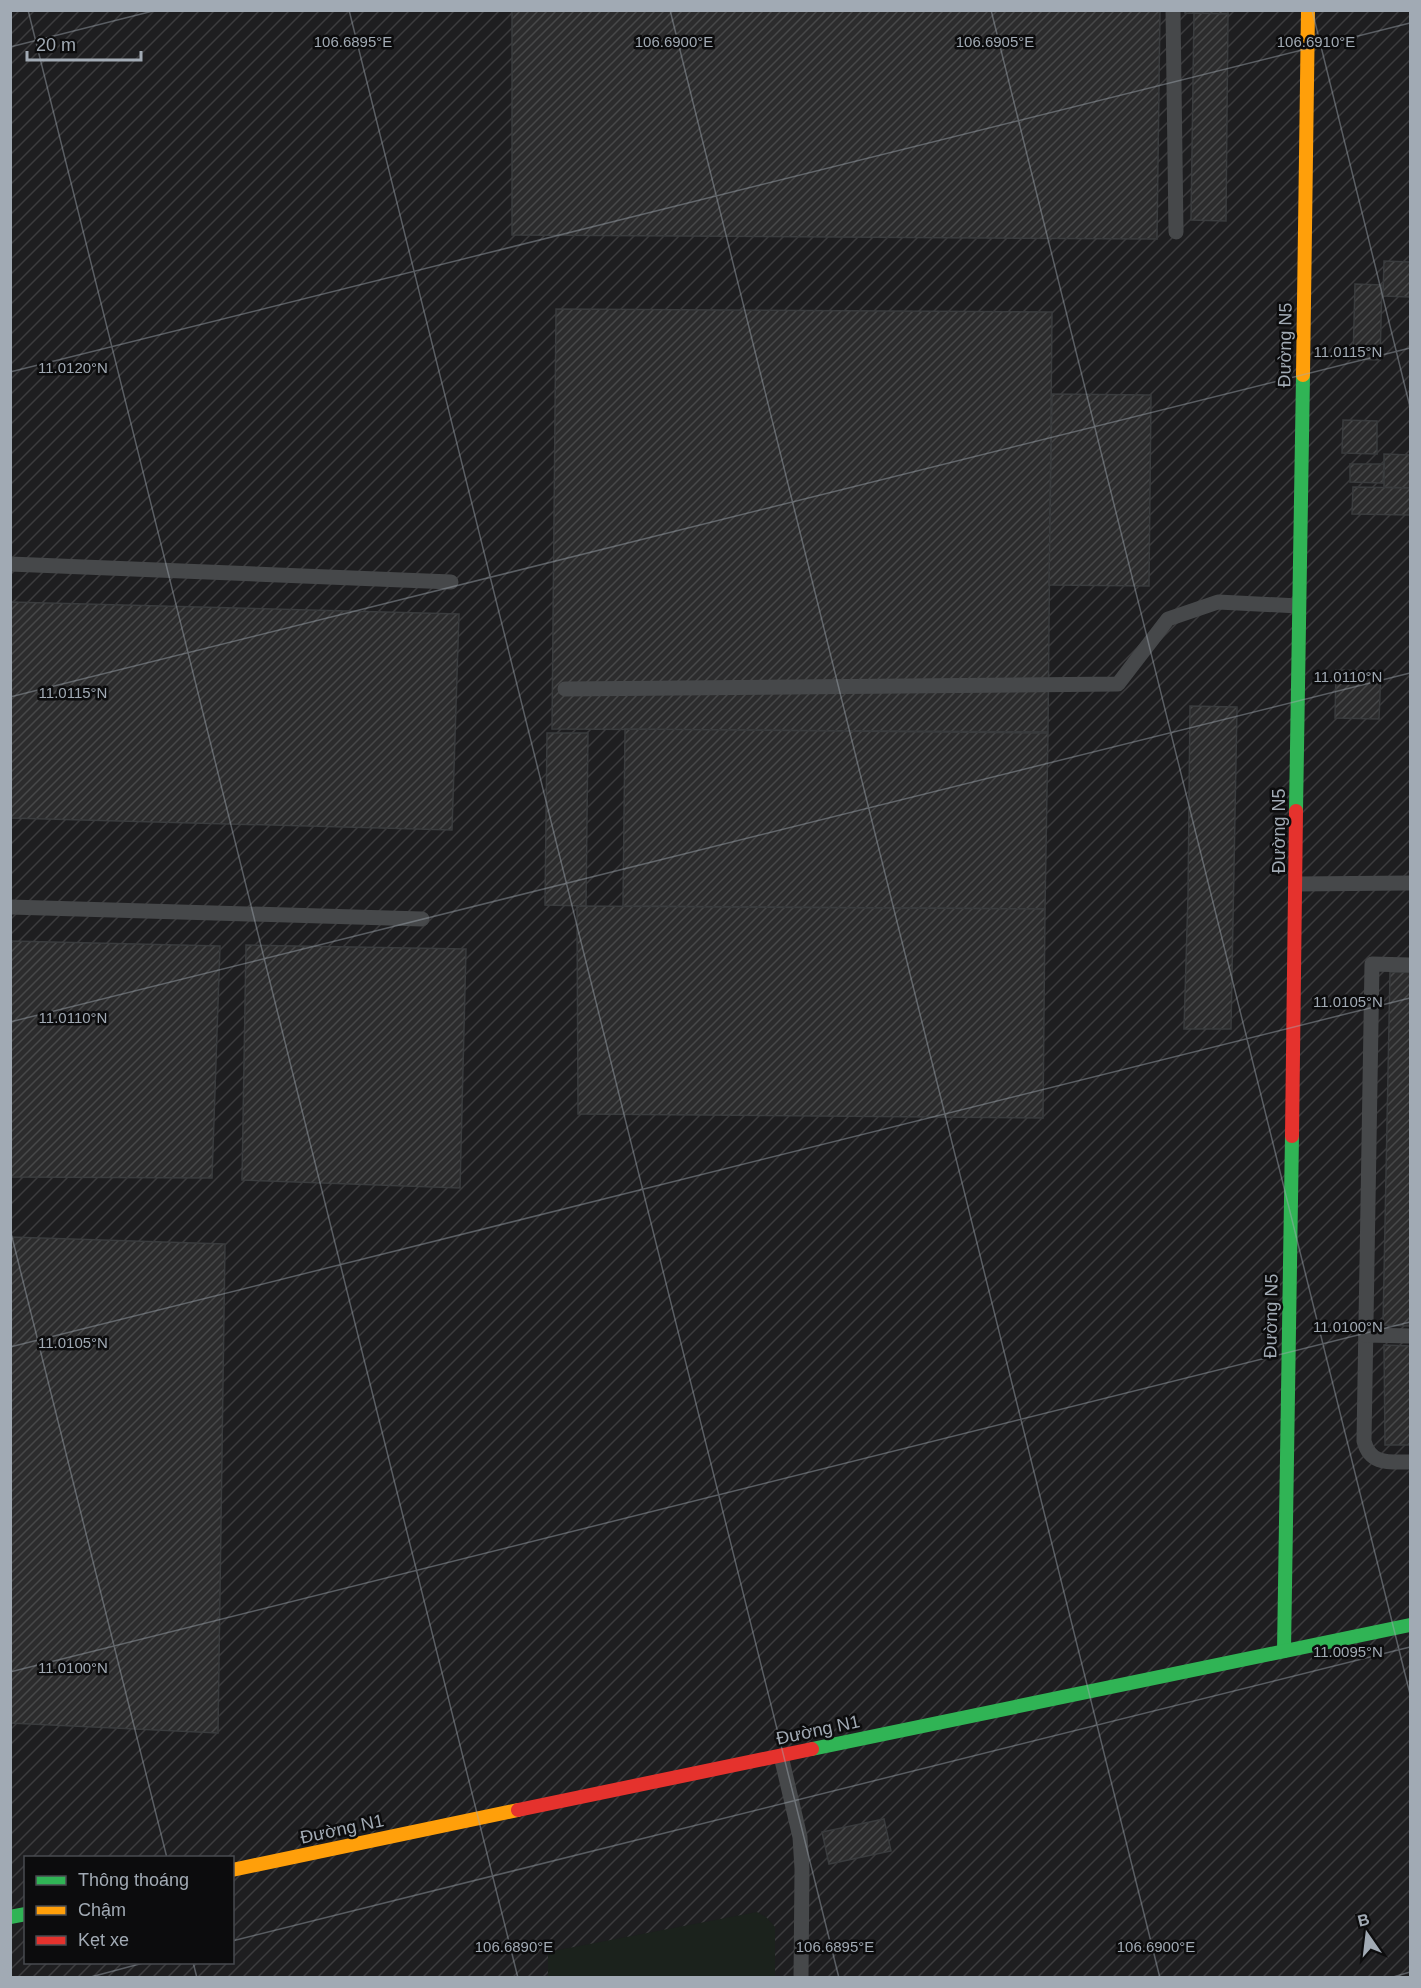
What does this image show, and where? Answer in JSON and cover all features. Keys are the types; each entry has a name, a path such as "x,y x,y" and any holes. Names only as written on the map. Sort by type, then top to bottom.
{"street":[{"name":"Đường N5","path":"1284,1651 1308,10"},
{"name":"Đường N1","path":"234,1870 1410,1625"}],"lane":[{"path":"1173,10 1176,232"},
{"path":"10,564 451,582"},
{"path":"565,689 1118,684 1168,619 1218,602 1298,606"},
{"path":"1296,884 1410,883"},
{"path":"10,907 422,919"},
{"path":"1410,965 1372,964 1364,1441 1366,1451 1375,1458 1384,1462 1410,1462"},
{"path":"1366,1335 1410,1336"},
{"path":"781,1756 800,1837 801,1977"}],"shaded area":[{"path":"11,11 1410,11 1410,1977 11,1978"},
{"path":"757,1912 766,1917 775,1927 775,1977 548,1977 548,1952"}],"building":[{"path":"512,10 1160,10 1157,239 512,235"},
{"path":"1185,10 1228,10 1228,14 1185,13"},
{"path":"1194,13 1228,14 1226,221 1191,220"},
{"path":"1384,261 1410,262 1410,297 1383,296"},
{"path":"1355,284 1382,285 1380,360 1353,359"},
{"path":"556,309 1052,312 1048,732 552,729"},
{"path":"1052,394 1151,395 1149,586 1049,585"},
{"path":"1343,420 1377,421 1377,454 1342,453"},
{"path":"1384,454 1410,455 1410,488 1384,487"},
{"path":"1350,464 1384,464 1383,483 1350,482"},
{"path":"1353,487 1410,488 1410,515 1352,514"},
{"path":"10,602 459,614 452,830 10,818"},
{"path":"1336,670 1381,671 1379,719 1335,718"},
{"path":"1190,706 1237,707 1231,1029 1184,1029"},
{"path":"625,729 1048,733 1045,909 623,906"},
{"path":"547,733 588,733 586,906 545,905"},
{"path":"577,906 1045,909 1043,1118 578,1114"},
{"path":"10,941 220,946 212,1178 10,1177"},
{"path":"246,945 466,949 460,1188 242,1180"},
{"path":"1390,972 1410,972 1410,1326 1383,1325"},
{"path":"10,1237 225,1244 218,1733 10,1723"},
{"path":"1384,1345 1410,1346 1410,1445 1385,1445"},
{"path":"884,1819 891,1851 829,1864 822,1832"}],"traffic: fast":[{"path":"1296,811 1303,375"},
{"path":"1284,1651 1292,1136"},
{"path":"812,1749 1410,1625"},
{"path":"10,1917 24,1914"}],"traffic: slow":[{"path":"1303,375 1308,10"},
{"path":"234,1870 518,1810"}],"traffic: jam":[{"path":"1292,1136 1296,811"},
{"path":"518,1810 812,1749"}]}
